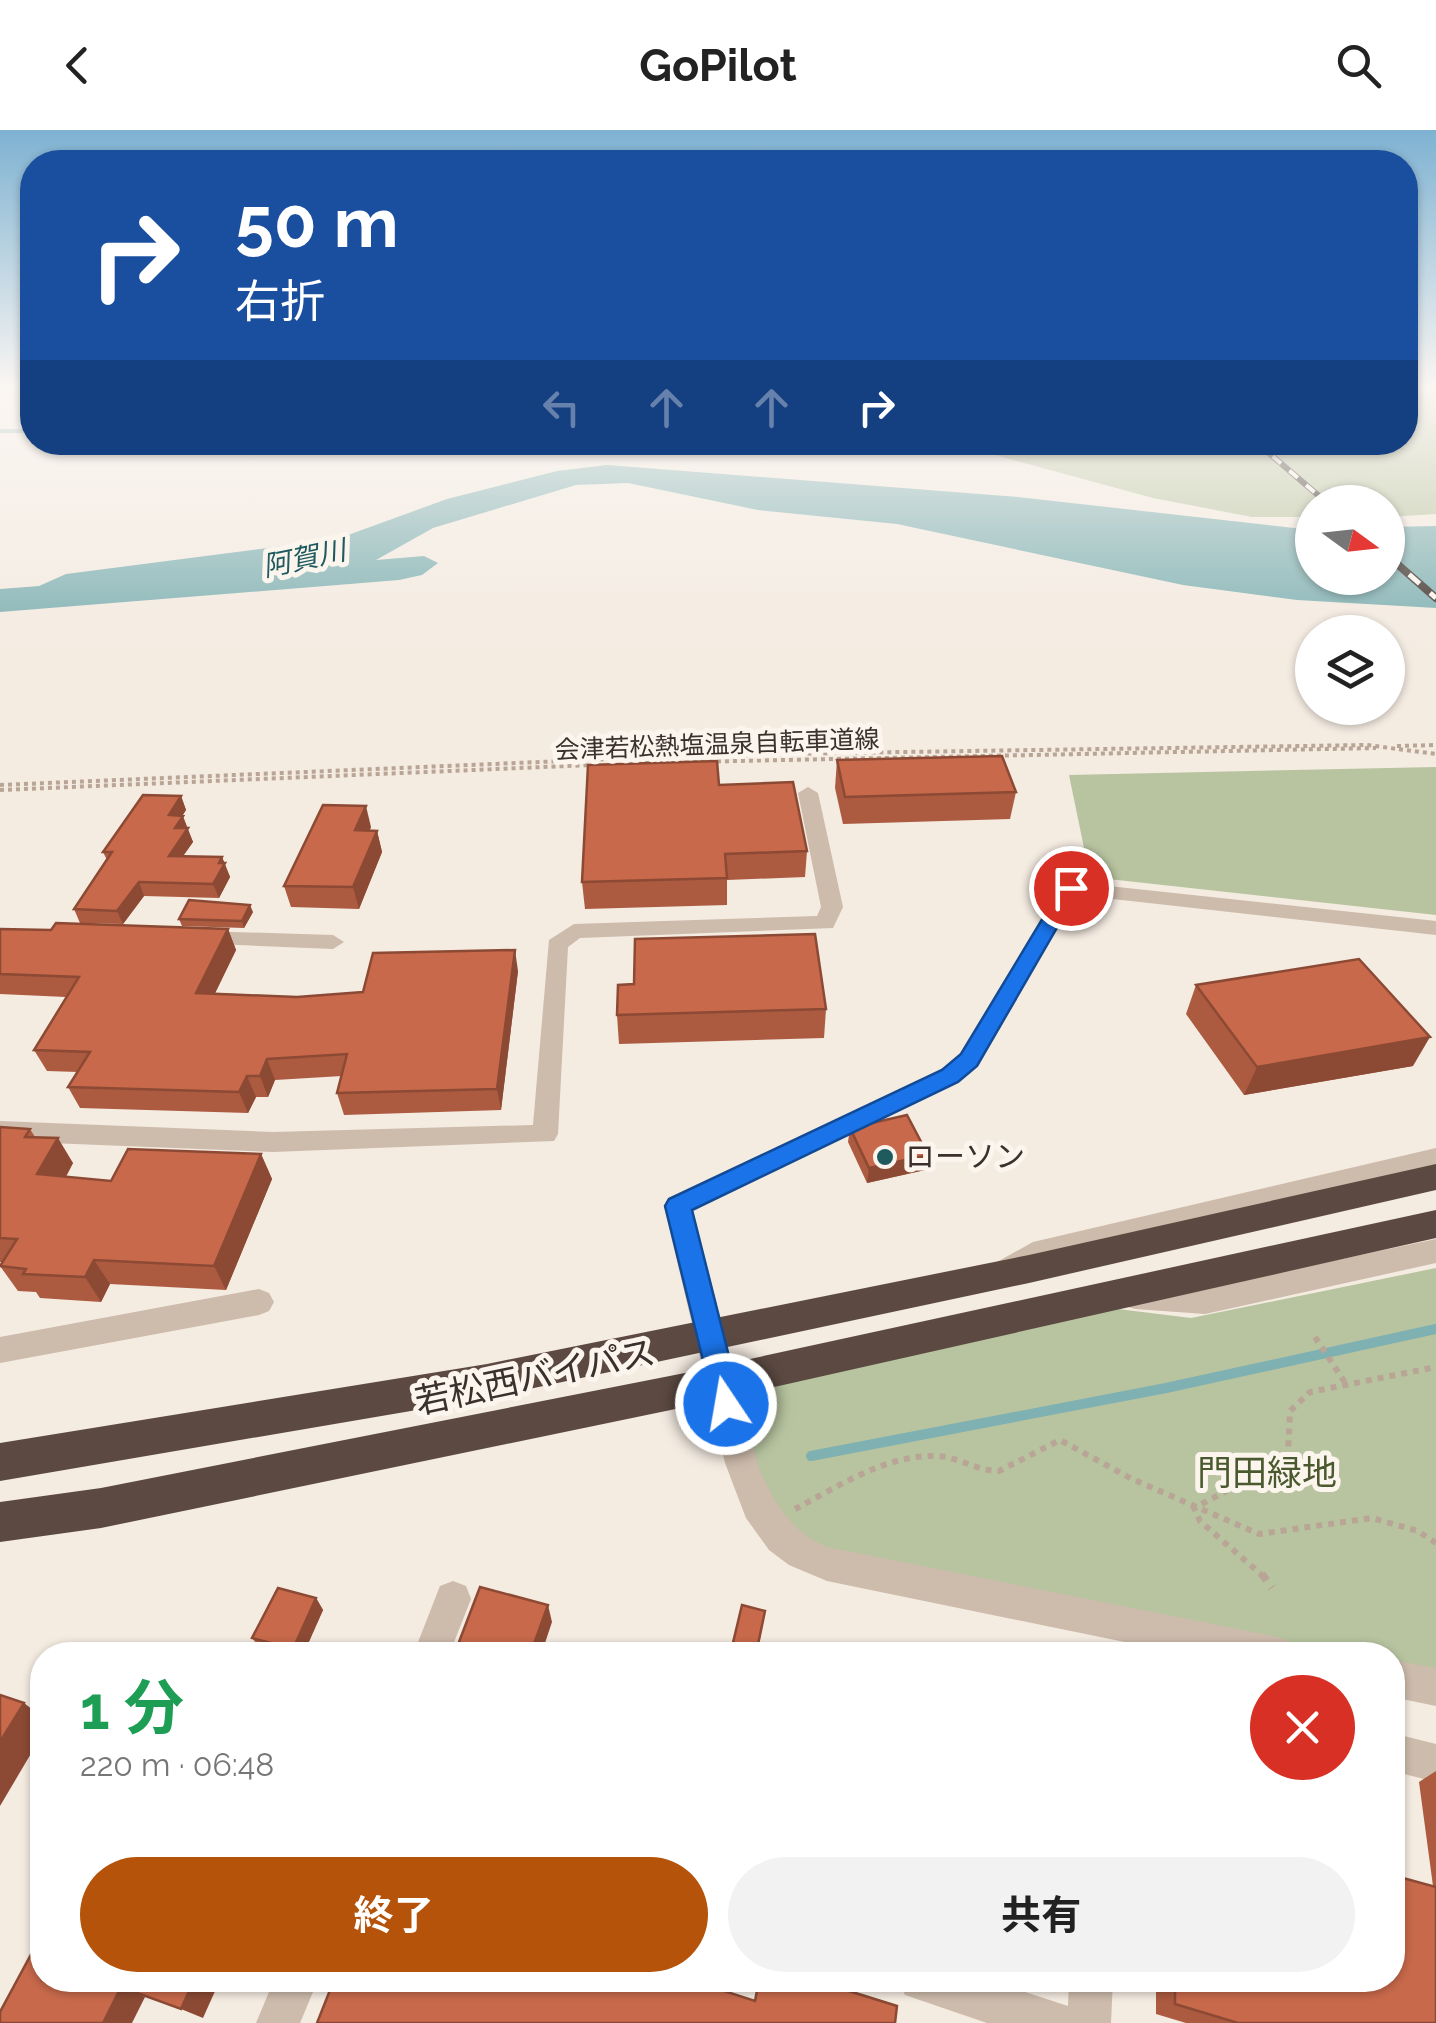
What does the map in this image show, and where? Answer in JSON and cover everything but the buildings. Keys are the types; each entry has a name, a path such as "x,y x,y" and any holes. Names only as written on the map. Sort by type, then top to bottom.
{"highway":[{"name":"若松西バイパス","path":"0,1462 487,1382 1436,1177"},
{"name":"若松西バイパス","path":"0,1522 101,1508 721,1382 1436,1224"}],"street":[{"path":"0,1131 272,1142 545,1134 557,945 574,930 825,923 832,908 808,793"},
{"path":"1214,1642 827,1564 801,1553 768,1523 740,1463 678,1206 950,1076 969,1060 1071,888 1436,928"},
{"path":"176,937 333,942"},
{"path":"1001,1274 1033,1254 1436,1158"},
{"path":"1120,1296 1204,1302 1436,1252"},
{"path":"0,1350 259,1302"},
{"path":"435,1642 453,1599"},
{"path":"1405,1681 1436,1687"},
{"path":"1405,1755 1436,1763"},
{"path":"278,2023 291,1992"},
{"path":"958,1992 1055,2023"},
{"path":"1089,2023 1090,1992"}],"path":[{"name":"会津若松熱塩温泉自転車道線","path":"0,787 802,758 1436,745"},
{"path":"1385,747 1436,754"},
{"path":"1315,1337 1346,1385"},
{"path":"1194,1508 1280,1464 1288,1454 1286,1419 1294,1402 1310,1392 1436,1367"},
{"path":"768,1523 855,1478 914,1458 939,1456 981,1470 1004,1471 1048,1442 1060,1440 1194,1508 1259,1534 1372,1518 1418,1532 1436,1543"},
{"path":"1194,1508 1200,1521 1272,1588"}],"green space":[{"path":"1077,477 1436,477 1436,514 1405,516 1405,485 1295,485 1295,517 1252,517 1153,498"},
{"path":"1436,767 1436,915 1090,877 1069,775"},
{"name":"門田緑地","path":"1436,1268 1436,1676 1405,1670 1405,1642 1264,1642 822,1553 784,1520 771,1501 753,1460 734,1389 1110,1308 1191,1318"}],"water":[{"name":"阿賀川","path":"532,477 765,477 1018,497 1295,528 1295,595 1405,595 1405,527 1436,526 1436,608 1297,600 1183,585 897,524 758,510 628,483 576,485 433,528 376,560 424,556 438,563 422,575 399,580 0,612 0,589 39,586 66,574 337,539 447,499"}],"waterway":[{"path":"811,1456 1166,1388 1436,1329"}],"railway":[{"path":"1297,477 1306,485"},
{"path":"1405,571 1436,598"}],"place":[{"name":"ローソン","path":"885,1157"}],"route":[{"path":"726,1404 678,1206 950,1076 969,1060 1071,888"}]}
